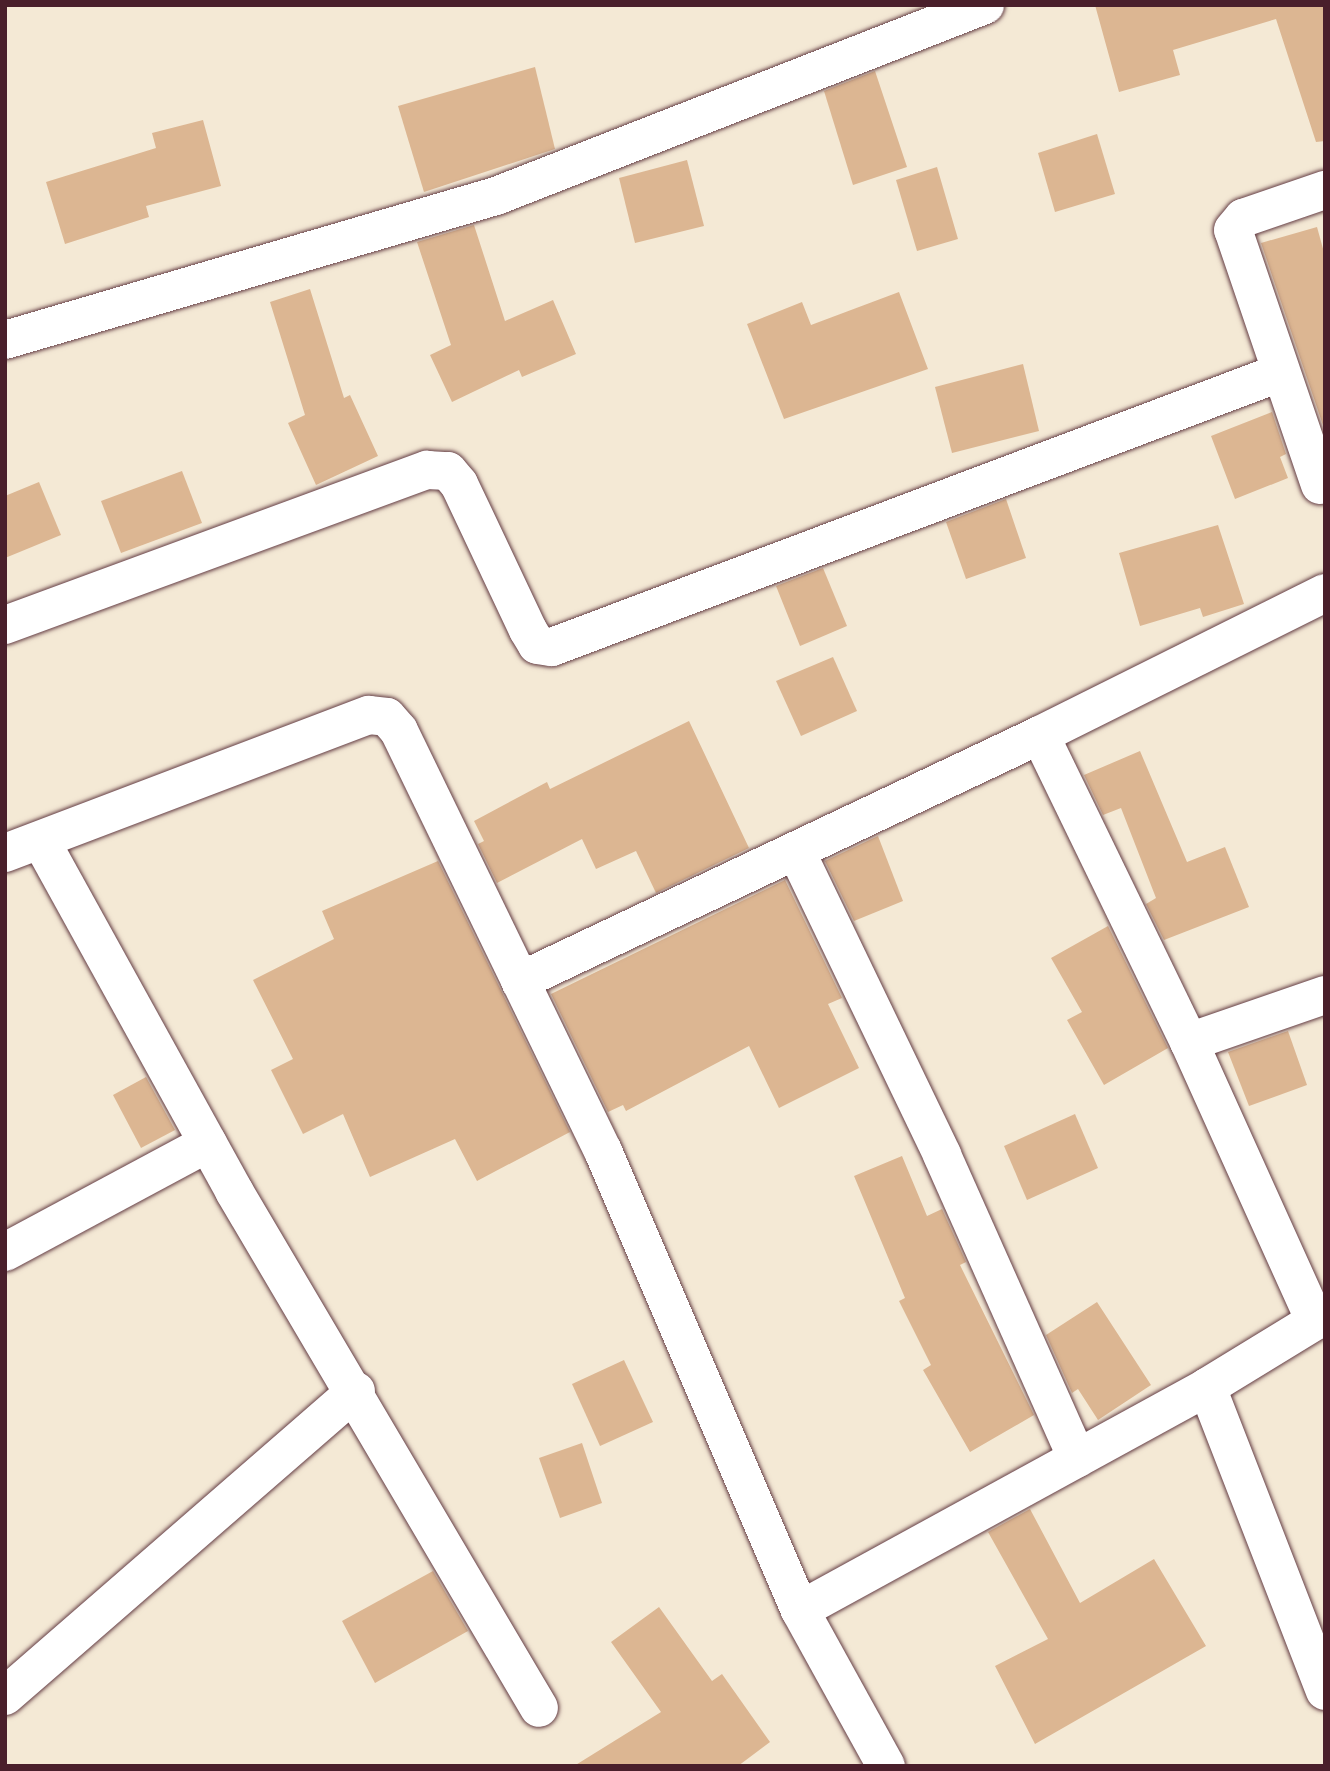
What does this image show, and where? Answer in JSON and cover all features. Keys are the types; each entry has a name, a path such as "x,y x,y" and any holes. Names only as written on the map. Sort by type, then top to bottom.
{"street":[{"path":"5,340 496,196 985,5"},
{"path":"1323,489 1279,373 1233,230 1242,218 1325,190"},
{"path":"5,625 427,470 447,471 459,484 528,631 537,645 552,647 1279,373"},
{"path":"520,981 1040,735 1325,593"},
{"path":"5,853 369,715 387,717 398,731 603,1151 800,1610 886,1766"},
{"path":"800,1610 1207,1387 1320,1319 1040,735"},
{"path":"41,841 208,1143 356,1391 539,1708"},
{"path":"796,851 942,1155 1077,1458"},
{"path":"1189,1042 1325,995"},
{"path":"5,1252 208,1143"},
{"path":"1207,1387 1325,1691"},
{"path":"5,1696 356,1391"}],"building":[{"path":"1095,5 1325,5 1325,141 1316,142 1276,19 1173,50 1180,75 1119,92"},
{"path":"535,67 555,149 424,192 398,106"},
{"path":"875,71 907,167 853,185 824,91"},
{"path":"203,120 221,186 146,206 149,217 65,244 46,182 156,148 152,133"},
{"path":"1097,134 1115,194 1055,212 1038,153"},
{"path":"687,160 704,226 635,243 619,178"},
{"path":"937,167 958,239 917,251 896,180"},
{"path":"474,225 505,321 553,300 576,354 522,377 519,370 452,402 430,355 451,345 417,242"},
{"path":"1317,227 1325,256 1325,431 1261,243"},
{"path":"310,289 344,398 350,395 378,456 316,485 288,423 305,415 270,302"},
{"path":"899,292 928,369 784,419 747,324 802,302 811,325"},
{"path":"1023,364 1039,431 952,453 935,387"},
{"path":"1272,412 1286,454 1280,457 1288,478 1235,499 1211,436"},
{"path":"182,471 202,523 121,553 101,501"},
{"path":"39,482 61,535 5,558 5,496"},
{"path":"1006,499 1026,558 966,579 946,522"},
{"path":"1218,525 1244,604 1203,617 1200,608 1140,626 1119,553"},
{"path":"823,568 847,626 800,646 776,586"},
{"path":"833,657 857,711 801,736 776,681"},
{"path":"689,721 749,848 656,893 636,851 596,869 582,839 497,883 478,844 484,841 474,821 547,782 550,789"},
{"path":"1140,751 1187,862 1225,847 1249,907 1164,940 1146,904 1156,898 1121,808 1103,815 1084,775"},
{"path":"878,836 903,901 854,921 825,861"},
{"path":"438,861 570,1132 477,1181 455,1139 370,1177 343,1114 303,1134 271,1070 293,1059 253,980 334,939 322,911"},
{"path":"785,880 842,998 828,1004 859,1068 779,1108 749,1046 626,1111 623,1105 608,1112 551,994"},
{"path":"1108,926 1168,1048 1104,1085 1067,1020 1082,1012 1051,958"},
{"path":"1288,1031 1307,1085 1249,1106 1228,1052"},
{"path":"146,1077 175,1130 141,1148 113,1095"},
{"path":"1075,1114 1098,1168 1027,1200 1004,1146"},
{"path":"902,1156 927,1216 942,1209 966,1262 960,1265 1034,1415 970,1452 923,1370 931,1365 899,1301 905,1298 854,1176"},
{"path":"1097,1302 1151,1385 1098,1420 1078,1389 1072,1393 1046,1335"},
{"path":"624,1360 653,1422 600,1446 572,1384"},
{"path":"582,1443 602,1503 560,1518 539,1458"},
{"path":"1030,1509 1080,1603 1154,1559 1206,1646 1035,1744 995,1666 1048,1639 988,1532"},
{"path":"433,1571 468,1631 375,1683 342,1621"},
{"path":"659,1607 712,1681 722,1674 770,1742 738,1766 574,1766 661,1712 611,1642"}]}
